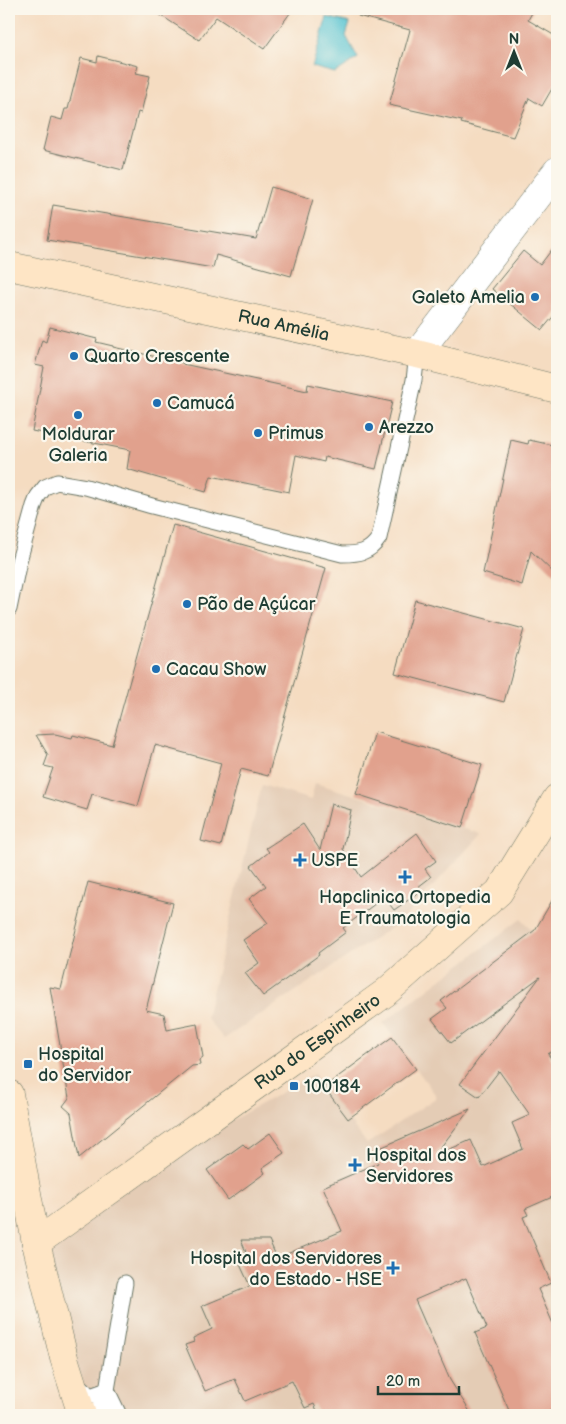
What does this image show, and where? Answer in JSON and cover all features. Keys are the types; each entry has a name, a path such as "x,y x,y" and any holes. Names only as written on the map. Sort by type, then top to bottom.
{"main road":[{"name":"Rua Amélia","path":"9,266 417,354 557,389"},
{"name":"Rua do Espinheiro","path":"36,1243 385,993 499,892 557,798"},
{"path":"9,1094 36,1243 64,1358 82,1415"}],"street":[{"path":"417,354 557,171"}],"lane":[{"path":"9,609 19,561 34,506 38,496 45,488 57,482 342,554 355,554 367,551 379,538 414,380 417,354"},
{"path":"113,1403 125,1283"},
{"path":"71,1379 88,1395 93,1395 113,1403"},
{"path":"96,1415 99,1407 113,1403"}],"shaded area":[{"name":"USPE","path":"315,783 481,834 401,921 224,1039 206,1018 262,785 311,800"},
{"name":"Hospital dos Servidores","path":"521,919 557,954 557,1372 499,1415 82,1415 36,1243 117,1185 314,1074 367,1144 437,1097 383,1023"}],"water":[{"path":"327,17 350,23 346,36 358,58 335,73 312,67"}],"building":[{"path":"151,9 293,9 264,49 216,17 199,40"},
{"path":"359,9 534,9 528,20 557,37 557,80 542,106 529,98 513,137 461,123 462,121 389,105 410,30 358,16"},
{"path":"98,56 138,66 136,73 150,76 141,113 138,112 123,170 43,150 51,117 62,120 65,109 68,109 81,58 97,62"},
{"path":"271,187 313,199 291,276 216,255 213,268 47,240 53,205 256,239"},
{"path":"557,243 557,312 542,330 492,289 523,251 540,265"},
{"path":"50,327 97,339 96,342 113,347 183,364 307,391 308,384 392,402 376,469 325,457 324,462 296,455 289,492 211,476 206,492 127,469 130,450 32,431 44,367 35,365 42,340 46,342"},
{"path":"511,440 528,444 529,440 557,446 557,576 531,551 522,585 483,573"},
{"path":"173,525 326,568 268,776 241,769 221,846 201,841 221,763 155,745 138,806 92,794 87,810 43,797 53,768 44,766 48,755 36,735 55,734 72,738 73,735 112,745"},
{"path":"415,600 524,629 504,702 395,673"},
{"path":"375,732 482,765 462,828 356,794"},
{"path":"331,804 351,810 343,849 361,877 417,833 436,861 425,869 431,877 418,887 420,892 394,910 384,897 343,928 346,932 318,953 319,955 263,996 245,973 259,963 243,940 268,923 249,899 266,886 251,866 269,852 266,848 303,824 320,850"},
{"path":"88,882 173,903 146,1010 164,1014 167,1030 197,1024 203,1057 199,1060 200,1065 192,1066 79,1158 71,1113 63,1106 69,1098 50,987 61,989"},
{"path":"557,892 557,1048 548,1054 557,1067 557,1195 525,1209 528,1215 523,1217 551,1283 538,1289 557,1333 557,1405 545,1415 511,1415 475,1333 487,1328 466,1278 415,1300 450,1380 472,1415 319,1415 314,1404 305,1408 292,1381 245,1401 235,1379 205,1391 185,1345 194,1342 193,1338 212,1329 202,1306 250,1286 236,1256 246,1252 241,1240 269,1240 277,1258 342,1231 323,1187 378,1163 373,1151 470,1109 434,1156 471,1140 483,1167 523,1149 512,1123 530,1115 499,1071 479,1097 460,1084 540,977 451,1043 432,1019 447,1008 441,1001 535,930"},
{"path":"392,1037 416,1069 348,1119 324,1087"},
{"path":"270,1133 284,1153 262,1168 265,1173 228,1200 207,1170 243,1144 248,1149"}],"place":[{"name":"Galeto Amelia","path":"535,297"},
{"name":"Quarto Crescente","path":"74,356"},
{"name":"Camucá","path":"157,403"},
{"name":"Moldurar Galeria","path":"78,415"},
{"name":"Arezzo","path":"369,427"},
{"name":"Primus","path":"258,433"},
{"name":"Pão de Açúcar","path":"187,604"},
{"name":"Cacau Show","path":"156,669"},
{"name":"USPE","path":"300,860"},
{"name":"Hapclinica Ortopedia E Traumatologia","path":"405,877"},
{"name":"Hospital do Servidor","path":"28,1064"},
{"name":"100184","path":"294,1086"},
{"name":"Hospital dos Servidores","path":"355,1165"},
{"name":"Hospital dos Servidores do Estado - HSE","path":"393,1268"}]}
